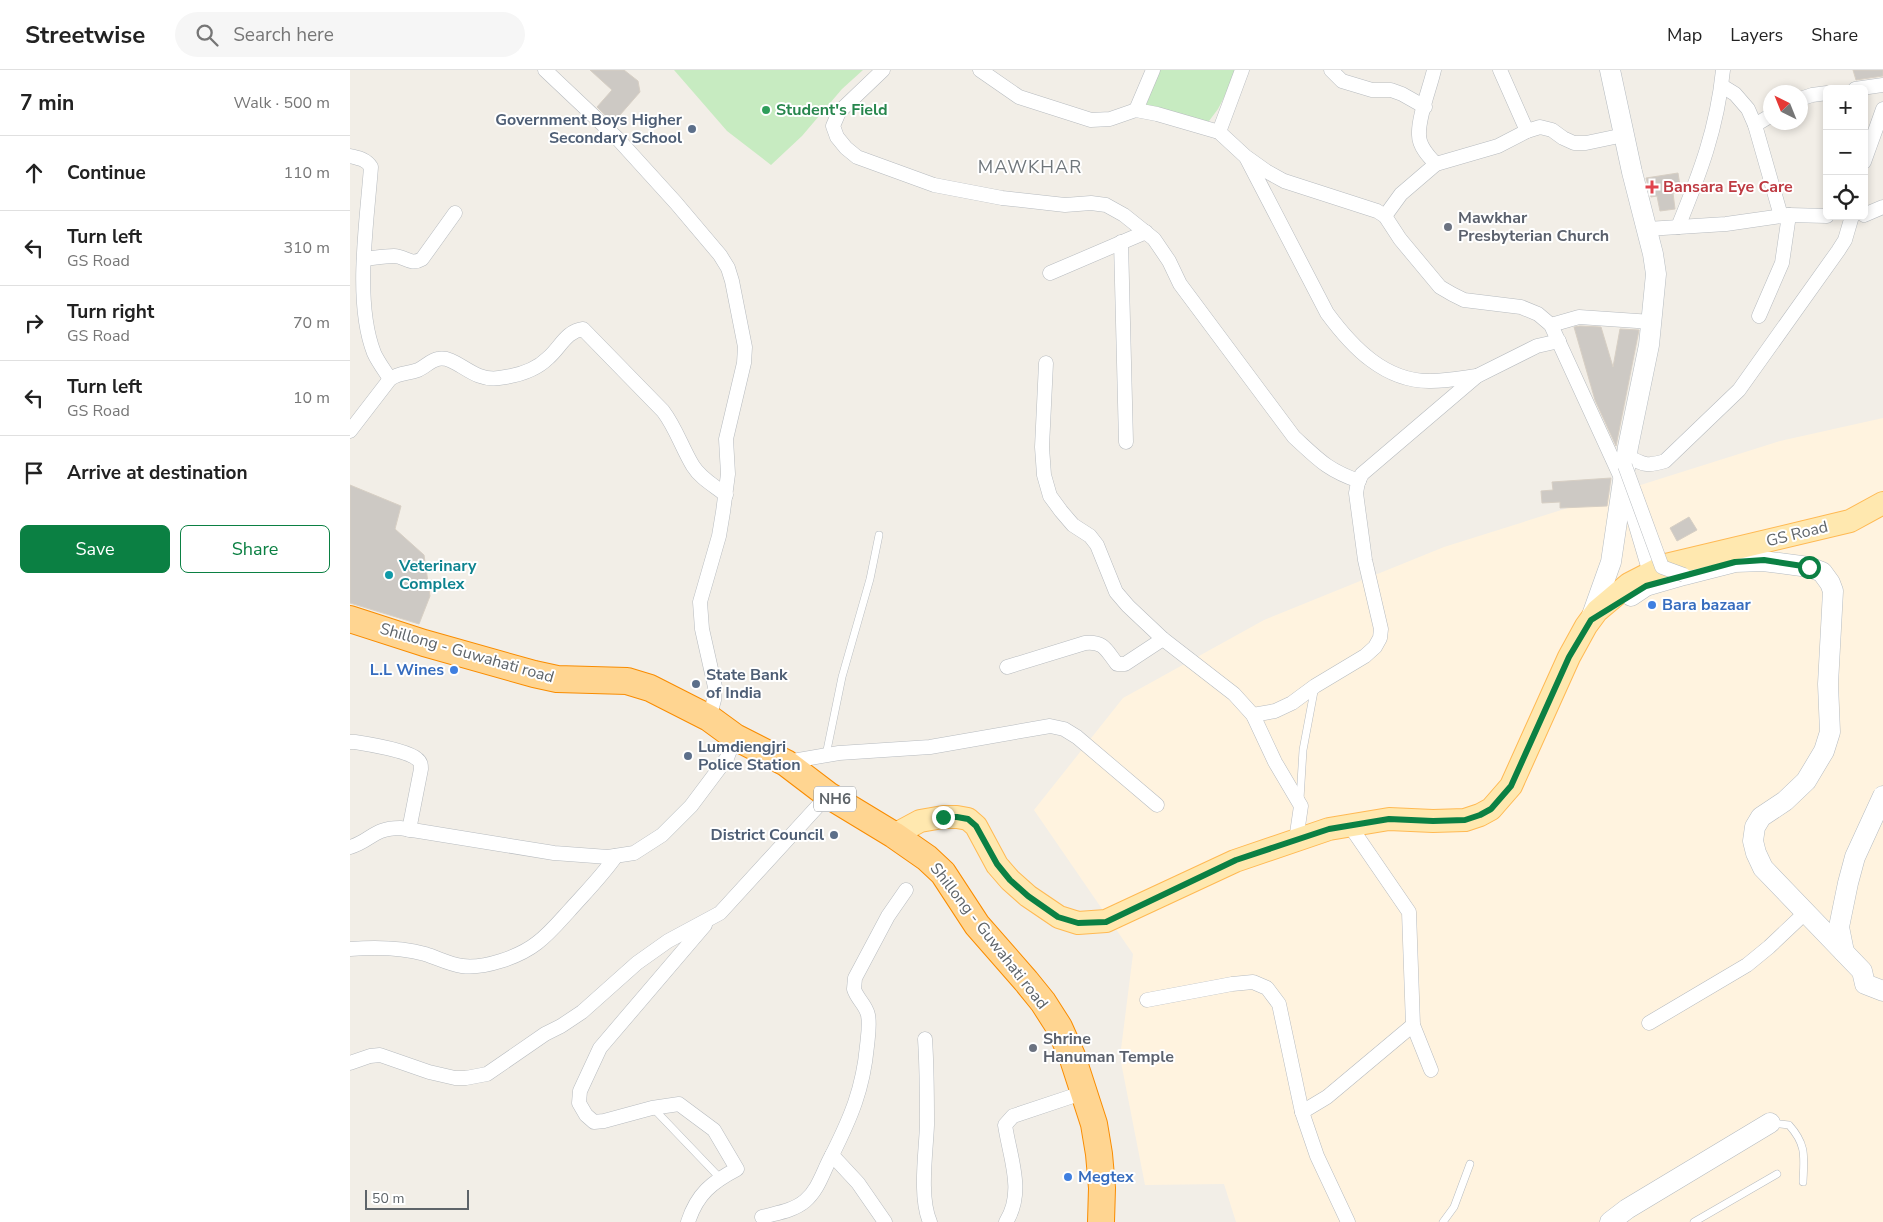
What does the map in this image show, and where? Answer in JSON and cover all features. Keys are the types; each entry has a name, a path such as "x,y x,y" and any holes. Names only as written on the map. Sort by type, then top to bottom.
{"highway":[{"name":"Shillong - Guwahati road","path":"350,619 424,643 534,674 557,679 628,681 650,688 709,718 735,737 786,763 828,795 894,835 927,858 943,873 977,925 1012,963 1043,1002 1059,1027 1085,1092 1094,1124 1102,1188 1101,1222"}],"main road":[{"name":"GS Road","path":"894,835 920,821 943,817 968,819 976,826 997,864 1010,880 1028,896 1058,917 1078,923 1106,922 1236,860 1329,829 1389,819 1465,820 1480,815 1491,809 1511,786 1569,657 1591,620 1597,611 1629,584 1656,570 1850,521 1883,503"}],"street":[{"path":"545,70 617,138 676,203 720,255 728,268 745,347 744,363 726,439 728,474 719,536 700,602 702,629 715,687 709,718"},
{"path":"883,70 840,112 833,126 837,137 856,158 934,185 1002,198 1065,205 1092,203 1106,205 1124,215 1146,232 1165,254 1180,284 1294,437 1314,456 1336,472 1359,480"},
{"path":"980,70 1019,97 1091,120 1110,119 1136,110 1165,116 1218,132 1245,156 1284,181 1377,211 1385,216 1391,228 1440,287 1452,294 1464,300 1521,307 1538,314 1551,325 1593,419 1625,468 1656,570 1684,575"},
{"path":"1136,110 1153,70"},
{"path":"1218,132 1242,70"},
{"path":"1331,70 1342,81 1372,90 1391,90 1425,107"},
{"path":"1434,70 1419,136 1426,155 1436,164"},
{"path":"1500,70 1527,130"},
{"path":"1591,620 1611,562 1625,468 1649,345 1656,274 1610,70"},
{"path":"1678,227 1703,166 1713,130 1722,86 1723,70"},
{"path":"1868,87 1883,85"},
{"path":"1722,86 1742,101 1755,125 1785,216 1782,263 1760,316"},
{"path":"1808,96 1823,94"},
{"path":"1868,151 1883,108"},
{"path":"1755,125 1763,120"},
{"path":"1385,216 1401,194 1436,164 1498,146 1527,130 1540,127 1552,130 1563,138 1574,142 1586,143 1624,135"},
{"path":"350,156 362,159 371,167 364,259 364,306 375,353 390,379"},
{"path":"1245,156 1327,313 1357,349 1374,363 1393,374 1410,378 1429,381 1477,376"},
{"path":"1868,212 1883,207"},
{"path":"364,259 398,256 411,262 422,259 455,212"},
{"path":"1647,229 1726,224 1785,216 1823,216"},
{"path":"1625,468 1643,464 1655,464 1665,460 1682,446 1739,390 1838,251 1854,220"},
{"path":"1050,273 1146,232"},
{"path":"1121,242 1126,442"},
{"path":"1551,325 1579,317 1652,322"},
{"path":"350,431 390,379 396,374 417,371 437,358 451,360 487,380 518,375 534,368 548,358 568,335 582,329 663,411 671,422 694,467 702,477 726,495"},
{"path":"1253,715 1276,712 1292,703 1315,686 1365,656 1375,647 1380,638 1381,629 1365,560 1356,493 1359,480 1371,466 1477,376 1537,346 1559,341"},
{"path":"1046,363 1042,447 1044,475 1050,496 1073,525 1090,536 1098,545 1116,592 1128,606 1163,639 1234,694 1253,715 1275,762 1300,806 1296,840"},
{"path":"1591,620 1646,586 1735,562 1764,560 1809,567 1822,572 1833,591 1828,684 1830,732 1824,751 1806,781 1785,801 1761,817 1755,827 1753,841 1763,868 1862,971 1865,984 1883,991"},
{"path":"1008,667 1085,643 1095,642 1104,647 1116,664 1120,665 1125,664 1163,639"},
{"path":"786,763 826,756 930,747 1050,726 1064,729 1077,737 1157,805"},
{"path":"350,847 387,828 554,853 616,856 634,853 662,835 685,812 727,758 735,737"},
{"path":"350,742 384,748 416,758 421,763 422,769 409,830"},
{"path":"350,1063 370,1056 380,1055 429,1072 455,1078 487,1074 545,1034 582,1012 637,963 668,941 720,913 828,795"},
{"path":"1844,952 1839,927 1848,883 1855,857 1883,796"},
{"path":"1350,826 1409,912 1413,1025 1431,1070"},
{"path":"350,949 374,947 401,948 427,954 444,962 476,967 514,956 536,945 552,930 602,875 616,856"},
{"path":"762,1217 793,1208 804,1202 817,1187 843,1135 859,1096 866,1061 868,1017 866,1008 855,993 855,978 888,916 906,890"},
{"path":"1649,1023 1747,965 1806,912"},
{"path":"688,1222 700,1196 720,1178 737,1169 714,1130 679,1104 652,1108 594,1122 586,1115 580,1103 580,1091 600,1048 636,1003 709,920"},
{"path":"1147,1000 1232,984 1253,982 1267,988 1279,1004 1302,1112 1317,1156 1348,1222"},
{"path":"1302,1112 1327,1097 1413,1025"},
{"path":"925,1039 927,1124 924,1172 927,1215 930,1222"},
{"path":"1006,1222 1012,1213 1015,1201 1016,1180 1005,1126 1013,1116 1085,1092"},
{"path":"1610,1222 1627,1209 1770,1123"},
{"path":"832,1155 858,1183 885,1222"}],"lane":[{"path":"826,756 842,677 870,579 879,535"},
{"path":"1300,806 1303,750 1315,686"},
{"path":"652,1108 720,1178"},
{"path":"1770,1123 1789,1125 1799,1137 1804,1151 1803,1182"},
{"path":"1443,1222 1454,1207 1470,1164"},
{"path":"1694,1222 1777,1174"}],"shaded area":[{"path":"1883,418 1883,1222 1236,1222 1224,1184 1145,1185 1120,1057 1133,954 1034,810 1123,698 1264,620 1444,547 1780,441"}],"green space":[{"name":"Student's Field","path":"674,70 863,70 842,89 802,136 771,165 727,131"},
{"path":"1160,70 1238,70 1218,109 1206,125 1140,107 1149,94"}],"building":[{"path":"590,70 624,70 638,81 640,92 613,123 597,107 612,90"},
{"path":"1853,70 1883,70 1883,76 1856,80"},
{"path":"1678,173 1681,192 1673,193 1675,209 1660,211 1657,196 1651,197 1646,178"},
{"path":"1574,327 1601,327 1613,367 1620,329 1639,330 1616,446 1595,400"},
{"path":"1611,478 1607,506 1560,508 1560,502 1542,503 1541,491 1553,490 1552,482"},
{"name":"Veterinary Complex","path":"350,485 401,506 395,529 424,555 430,596 419,624 350,603"},
{"path":"1689,517 1697,530 1677,541 1670,528"}],"place":[{"name":"Student's Field","path":"766,110"},
{"name":"Government Boys Higher Secondary School","path":"692,129"},
{"name":"Bansara Eye Care","path":"1652,187"},
{"name":"Mawkhar Presbyterian Church","path":"1448,227"},
{"name":"Veterinary Complex","path":"389,575"},
{"name":"Bara bazaar","path":"1652,605"},
{"name":"L.L Wines","path":"454,670"},
{"name":"State Bank of India","path":"696,684"},
{"name":"Lumdiengjri Police Station","path":"688,756"},
{"name":"District Council","path":"834,835"},
{"name":"Shrine Hanuman Temple","path":"1033,1048"},
{"name":"Megtex","path":"1068,1177"}],"district":[{"name":"MAWKHAR","path":"1030,167"}],"route":[{"path":"943,817 968,819 976,826 997,864 1010,880 1028,896 1058,917 1078,923 1106,922 1236,860 1329,829 1389,819 1465,820 1491,809 1511,786 1569,657 1591,620 1646,586 1735,562 1764,560 1809,567"}]}
